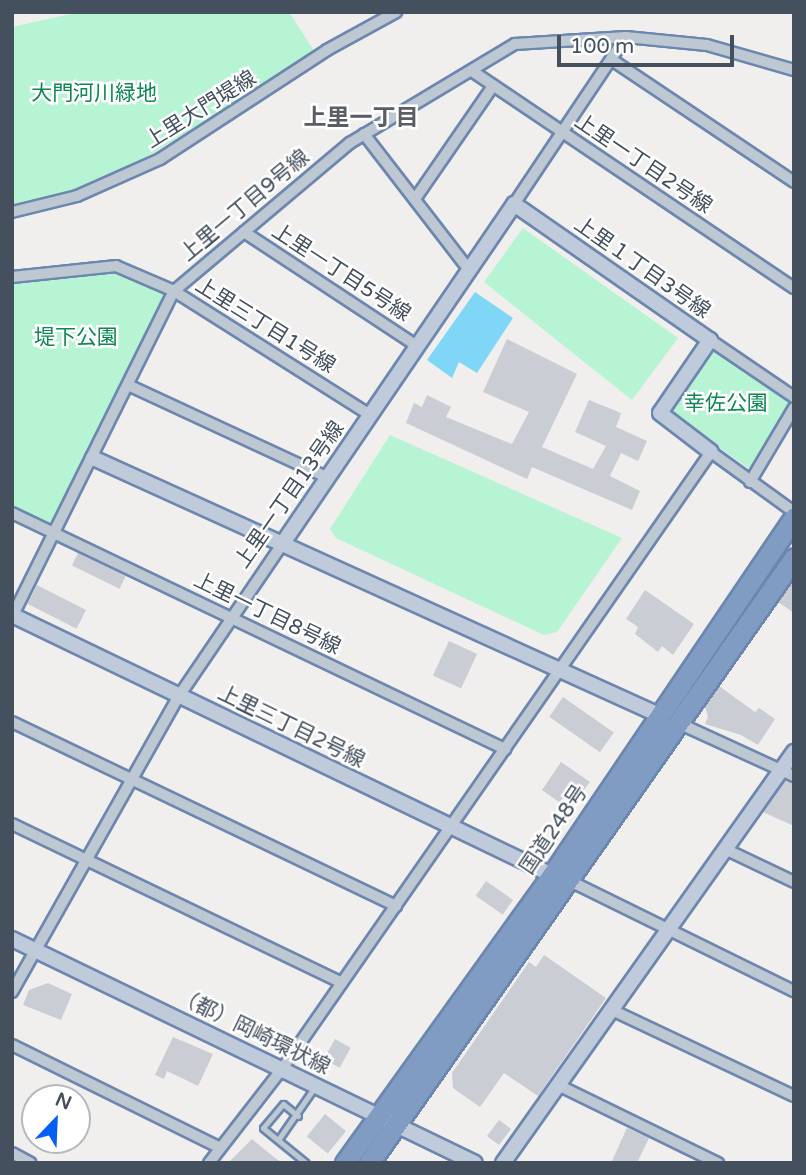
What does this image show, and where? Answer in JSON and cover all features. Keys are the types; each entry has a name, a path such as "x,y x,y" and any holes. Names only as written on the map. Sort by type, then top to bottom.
{"highway":[{"name":"国道248号","path":"369,1163 389,1121 668,719 794,517"},
{"name":"国道248号","path":"668,719 794,558"},
{"name":"国道248号","path":"345,1163 389,1121"}],"street":[{"name":"上里大門堤線","path":"12,212 77,197 160,159 327,50 396,12"},
{"name":"上里一丁目13号線","path":"12,992 38,951 179,696 626,37"},
{"name":"上里一丁目9号線","path":"13,615 57,534 174,291 364,134 515,44 626,37 707,45 794,70"},
{"path":"612,60 794,181"},
{"name":"上里一丁目2号線","path":"472,72 794,288"},
{"path":"415,199 493,86"},
{"path":"364,134 469,270"},
{"name":"上里１丁目3号線","path":"514,204 710,340 660,413 794,512"},
{"name":"上里一丁目5号線","path":"244,232 417,346"},
{"name":"上里三丁目1号線","path":"12,277 116,266 174,291 370,415"},
{"path":"710,340 794,397"},
{"path":"128,384 327,478"},
{"path":"750,482 794,408"},
{"path":"209,1163 282,1069 710,452"},
{"path":"93,458 787,773"},
{"name":"上里一丁目8号線","path":"12,513 505,749"},
{"name":"上里三丁目2号線","path":"13,615 794,991"},
{"path":"12,722 396,906"},
{"path":"503,1163 727,850 787,773 794,752"},
{"path":"12,824 342,983"},
{"path":"727,850 794,882"},
{"name":"（都）岡崎環状線","path":"12,939 475,1163"},
{"path":"614,1011 794,1096"},
{"path":"12,1045 220,1148"},
{"path":"560,1086 718,1163"},
{"path":"12,1153 31,1163"}],"lane":[{"path":"278,1140 298,1116 315,1086"},
{"path":"298,1116 283,1104 263,1128 306,1163"}],"green space":[{"name":"大門河川緑地","path":"79,12 289,12 316,54 125,170 76,190 12,207 12,27"},
{"path":"523,228 678,338 632,400 484,282"},
{"name":"堤下公園","path":"116,271 165,295 55,524 50,526 12,508 12,282"},
{"name":"幸佐公園","path":"717,348 791,402 751,470 674,416 672,407"},
{"path":"390,435 622,538 557,632 544,635 336,538 330,529"}],"water":[{"path":"475,292 513,318 477,373 459,362 452,378 427,360"}],"building":[{"path":"507,339 577,374 542,447 593,469 606,446 575,432 589,400 621,413 616,427 647,441 638,461 621,453 610,476 640,491 632,510 532,467 527,479 406,423 414,403 422,407 427,395 451,407 446,417 512,444 529,412 483,392"},
{"path":"78,553 126,576 119,589 72,566"},
{"path":"794,580 794,613 778,602"},
{"path":"37,585 86,610 76,629 27,604"},
{"path":"645,590 694,624 673,655 662,646 658,652 635,634 638,627 626,619"},
{"path":"449,641 477,654 461,689 433,675"},
{"path":"719,686 755,712 759,708 775,719 758,745 741,735 705,724 708,717 705,706"},
{"path":"563,697 614,733 600,752 549,717"},
{"path":"561,762 590,782 572,805 564,797 559,802 542,790"},
{"path":"785,781 794,784 794,826 763,812"},
{"path":"486,881 513,900 503,915 476,896"},
{"path":"544,955 606,998 538,1096 504,1073 480,1107 453,1088 452,1073 529,962 536,967"},
{"path":"48,983 72,994 61,1020 23,1005 29,990"},
{"path":"173,1037 213,1054 198,1086 167,1071 164,1079 155,1075"},
{"path":"335,1039 351,1048 340,1068 324,1059"},
{"path":"325,1114 346,1131 328,1154 307,1137"},
{"path":"499,1120 511,1129 499,1145 487,1136"},
{"path":"627,1128 649,1138 637,1163 611,1163"},
{"path":"252,1139 265,1150 282,1163 228,1163"}],"district":[{"name":"上里一丁目","path":"361,118"}]}
